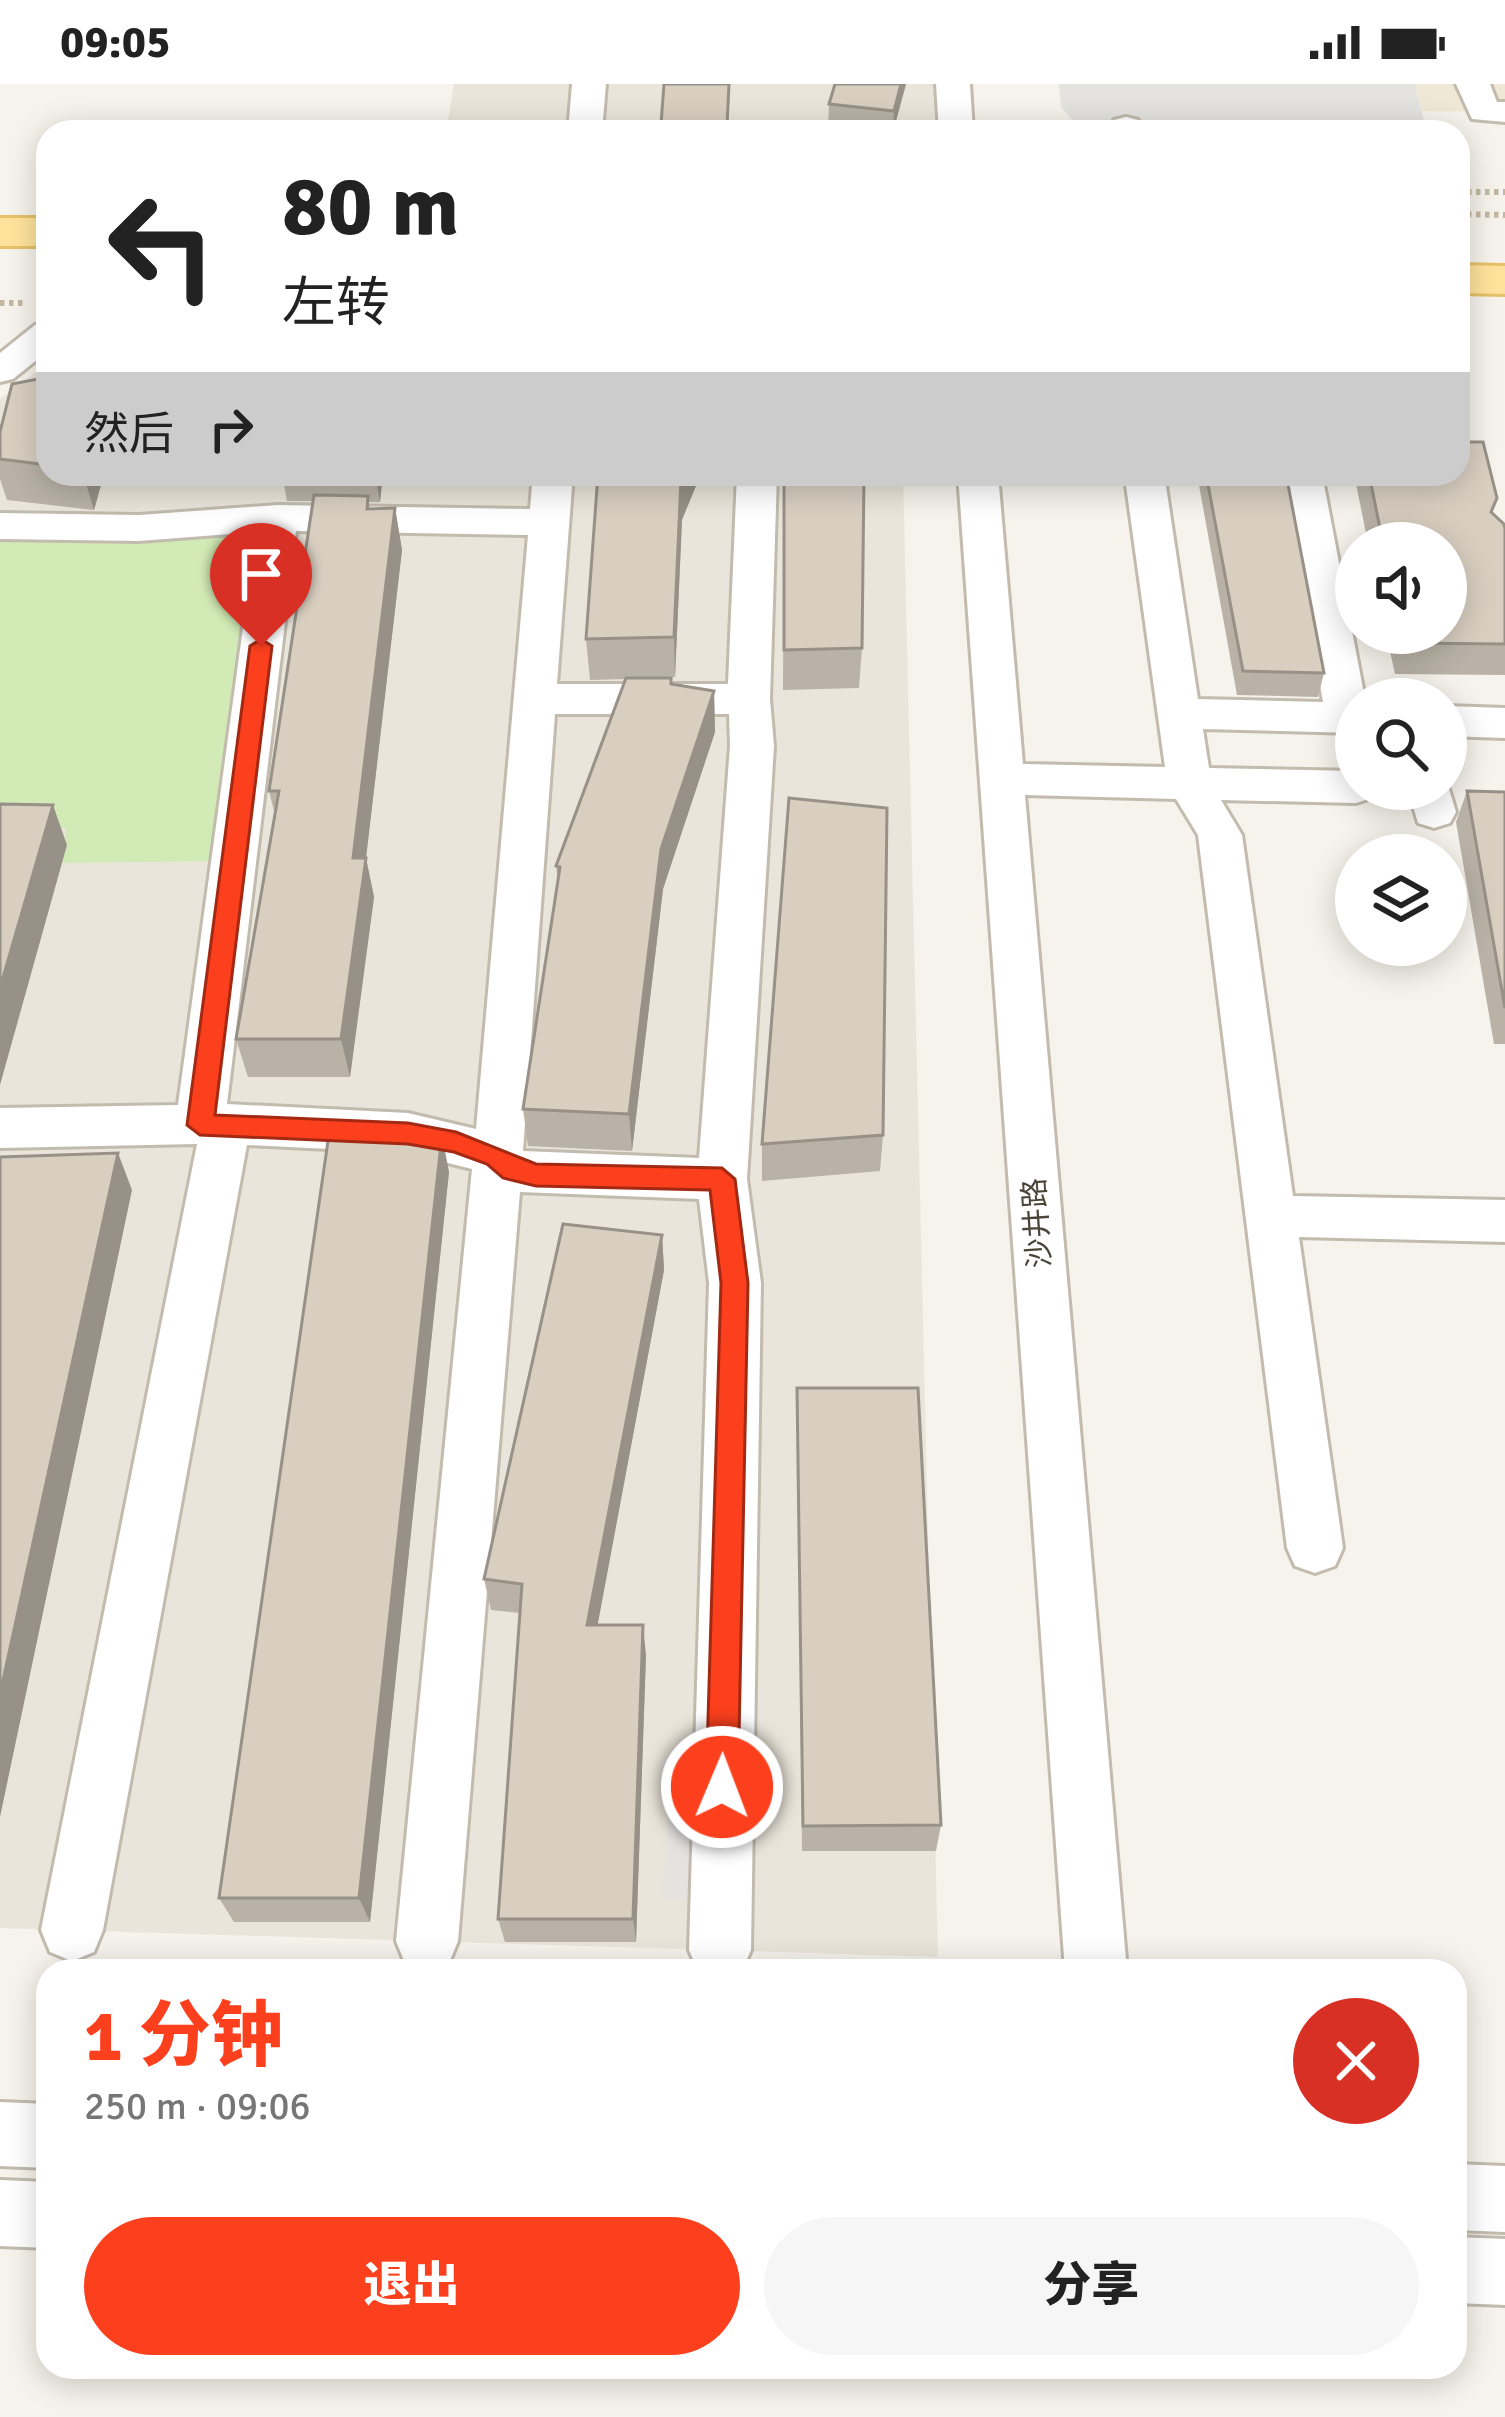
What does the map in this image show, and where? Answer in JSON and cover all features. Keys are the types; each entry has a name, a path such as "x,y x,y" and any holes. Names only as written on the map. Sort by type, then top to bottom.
{"main road":[{"path":"0,232 36,232"},
{"path":"1470,248 1505,248"},
{"path":"0,261 36,262"},
{"path":"1470,279 1505,280"}],"street":[{"path":"586,120 589,84"},
{"path":"953,84 955,120"},
{"path":"1473,84 1484,112 1505,112"},
{"path":"0,371 36,342"},
{"path":"720,1950 735,1283 722,1179 752,746 749,699 757,486"},
{"name":"沙井路","path":"979,486 1095,1959"},
{"path":"1147,486 1190,783 1220,835 1315,1548"},
{"path":"1304,486 1335,686"},
{"path":"0,526 139,528 551,498 427,1941"},
{"path":"72,1930 213,1125 278,518"},
{"path":"535,699 749,699"},
{"path":"1179,713 1335,718"},
{"path":"1002,779 1335,787"},
{"path":"0,1128 213,1125 408,1133 456,1142 496,1157 513,1171 536,1175 722,1179"},
{"path":"1271,1216 1497,1208"},
{"path":"0,2134 36,2136"},
{"path":"1467,2197 1505,2199"},
{"path":"0,2213 36,2214"},
{"path":"1467,2270 1505,2272"}],"path":[{"path":"1470,192 1505,192"},
{"path":"1470,214 1505,214"}],"shaded area":[{"path":"454,84 935,84 940,120 448,120"},
{"path":"1059,84 1415,84 1424,120 1072,120 1061,107"},
{"path":"1415,84 1505,84 1505,112 1422,111"},
{"path":"36,372 36,486 903,486 938,1957 0,1928 0,399"},
{"path":"674,1751 723,1751 721,1898 662,1899"}],"green space":[{"path":"278,518 234,861 62,863 66,828 0,829 0,526"}],"building":[{"path":"664,84 729,84 727,120 661,120"},
{"path":"835,84 901,84 894,111 829,104"},
{"path":"36,379 36,464 0,459 0,432 12,384"},
{"path":"1470,442 1483,442 1497,498 1491,512 1505,529 1505,644 1467,644 1467,522 1379,522 1371,486 1470,486"},
{"path":"597,486 681,486 674,637 586,639"},
{"path":"784,486 864,486 862,648 784,650"},
{"path":"1208,486 1288,486 1324,673 1243,671"},
{"path":"314,495 368,496 367,509 395,508 353,858 366,858 341,1039 236,1039 279,791 269,791"},
{"path":"626,678 671,678 671,684 714,691 661,849 629,1114 523,1109 560,867 556,866"},
{"path":"1467,791 1505,792 1505,1008"},
{"path":"789,798 887,808 883,1135 762,1144"},
{"path":"0,804 53,805 0,988"},
{"path":"329,1134 442,1135 359,1898 219,1898"},
{"path":"118,1153 0,1694 0,1157"},
{"path":"563,1224 662,1235 587,1625 643,1625 633,1919 498,1919 522,1584 484,1579"},
{"path":"797,1388 918,1388 941,1825 803,1826"}],"route":[{"path":"261,646 200,1125 408,1133 456,1142 496,1157 513,1171 536,1175 722,1179 735,1283 722,1787"}]}
